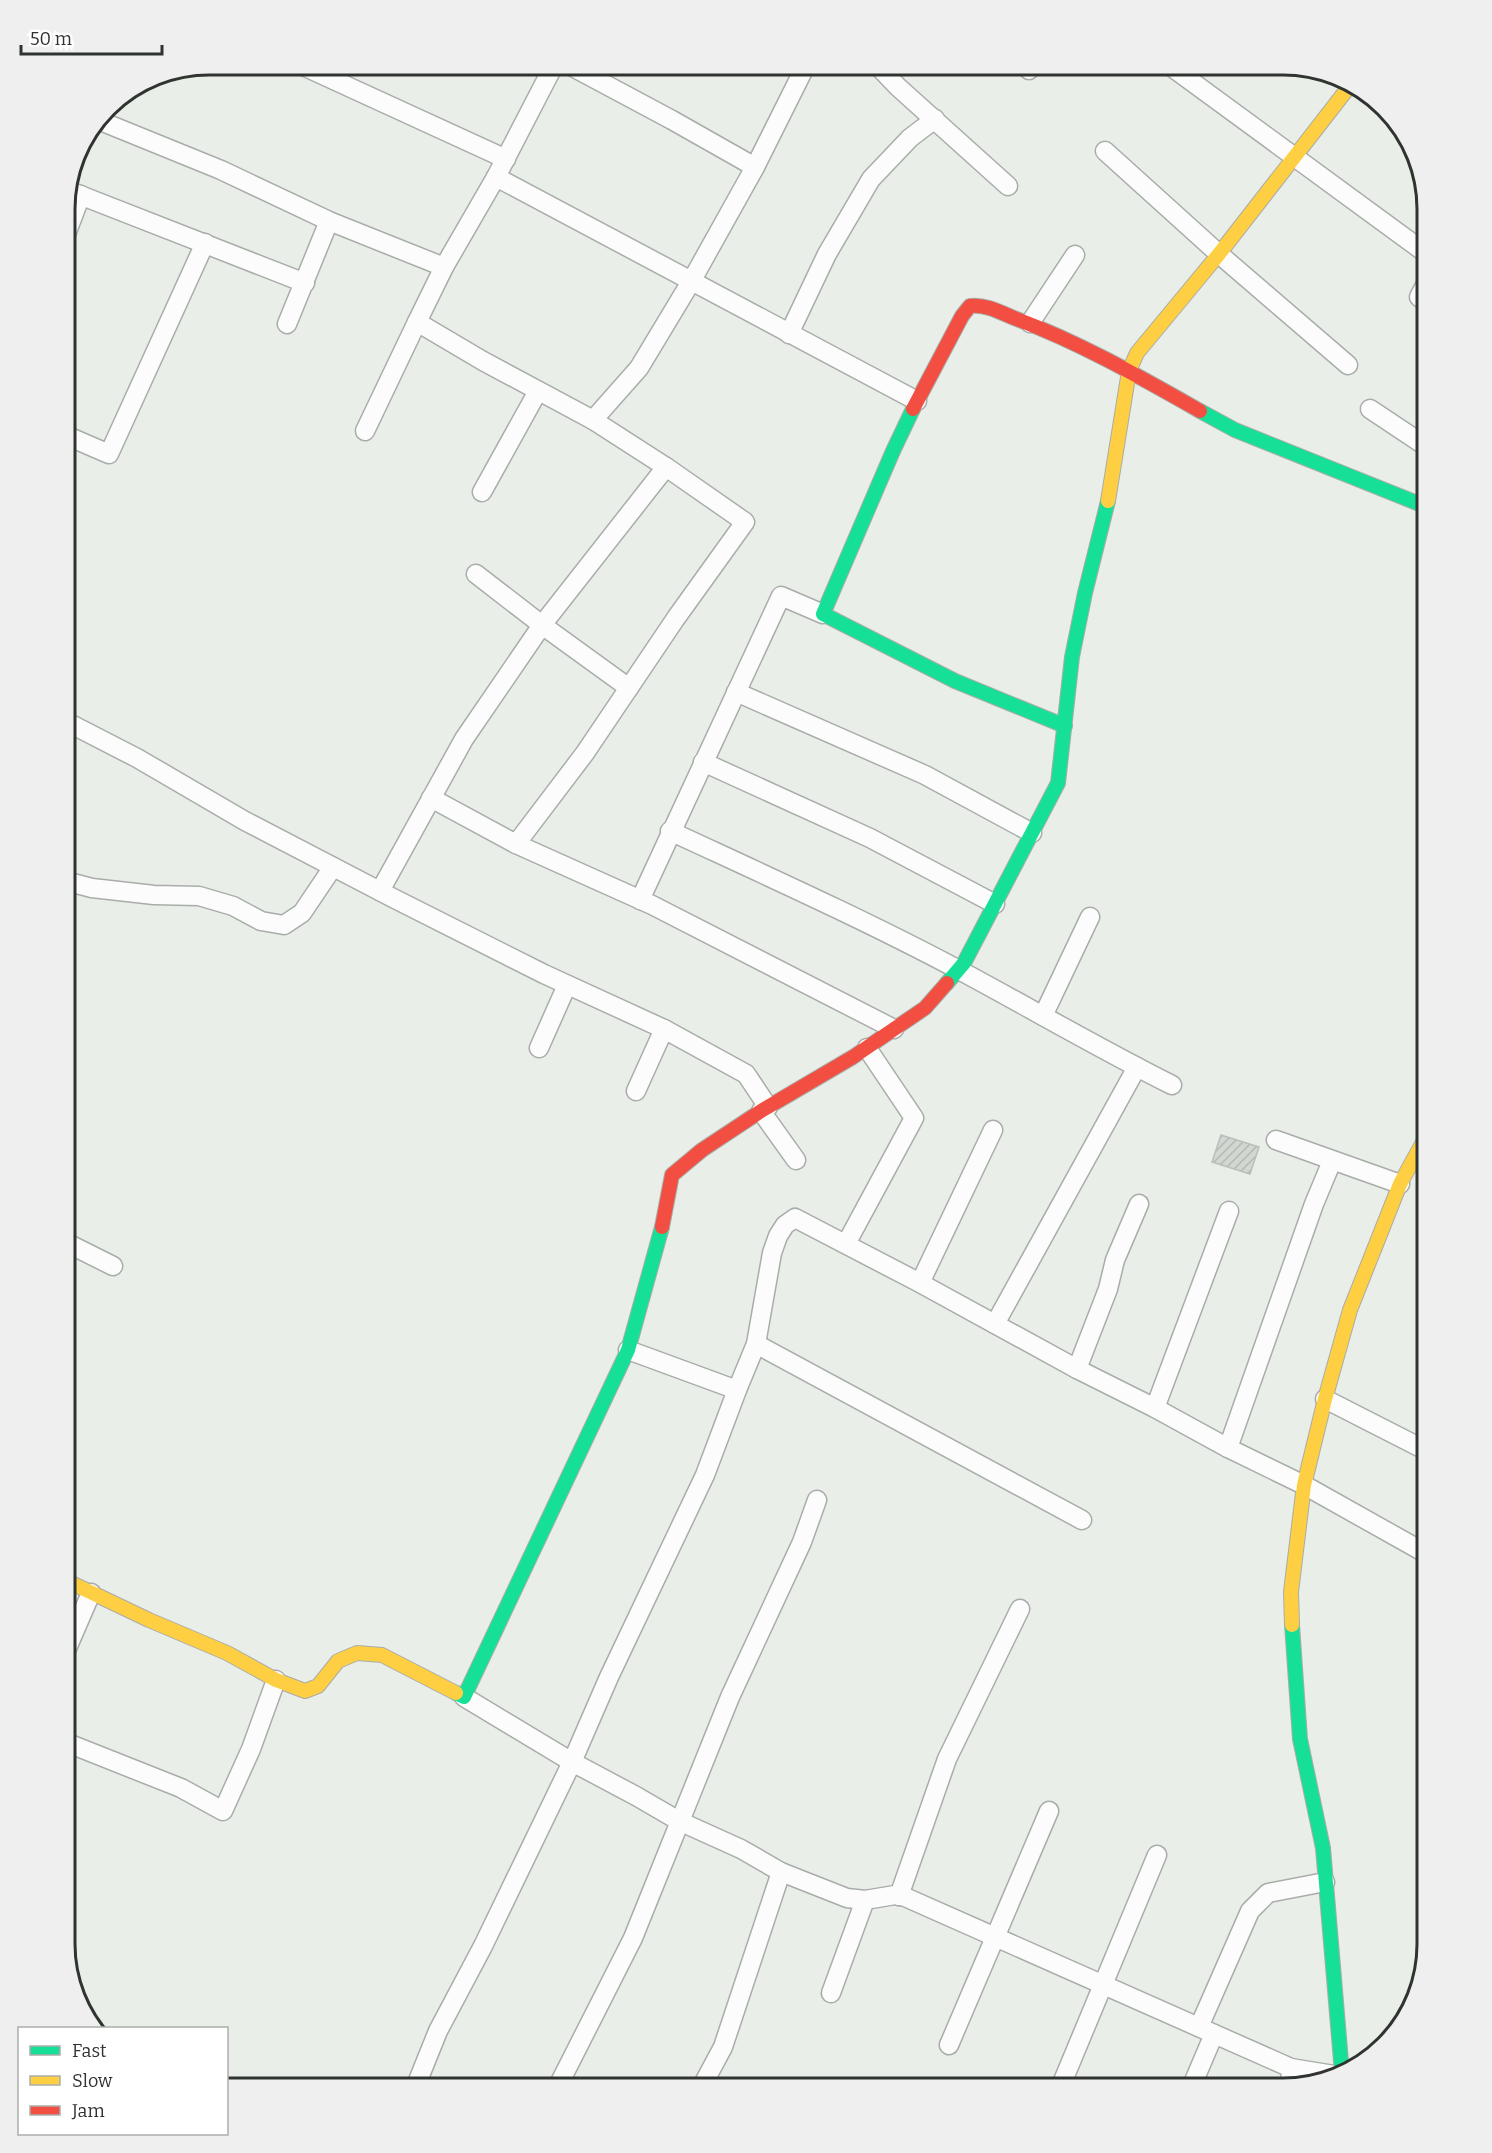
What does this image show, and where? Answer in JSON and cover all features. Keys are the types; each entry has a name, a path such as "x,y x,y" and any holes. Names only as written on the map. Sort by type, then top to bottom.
{"street":[{"path":"326,75 506,159"},
{"path":"365,431 444,267 506,159 549,75"},
{"path":"588,75 755,167"},
{"path":"593,420 639,368 692,280 755,167 801,75"},
{"path":"887,75 1008,186"},
{"path":"1183,75 1417,246"},
{"path":"464,1697 628,1350 665,1215 672,1175 702,1150 867,1048 925,1008 964,963 1058,783 1072,657 1108,500 1130,371 1137,353 1219,254 1346,91"},
{"path":"789,334 827,254 871,178 910,138 935,118"},
{"path":"107,123 221,170 329,221 444,267"},
{"path":"1105,152 1348,365"},
{"path":"496,177 917,401"},
{"path":"76,193 304,283"},
{"path":"287,324 329,221"},
{"path":"75,439 109,454 205,243"},
{"path":"1030,323 1075,255"},
{"path":"823,615 893,451 962,316 970,306 980,305 1030,323 1130,371 1235,430 1417,499"},
{"path":"417,322 593,420 745,522 676,618 585,753 516,844"},
{"path":"482,492 538,391"},
{"path":"1370,409 1417,440"},
{"path":"380,891 464,739 542,625 666,467"},
{"path":"476,574 630,688"},
{"path":"640,900 670,831 781,596 955,681 1065,726"},
{"path":"736,692 925,775 1032,833"},
{"path":"75,725 333,867 567,984 664,1029 746,1074 796,1160"},
{"path":"703,762 870,838 995,904"},
{"path":"431,798 516,844 640,900 894,1029"},
{"path":"670,831 808,894 958,969 1172,1084"},
{"path":"75,884 93,888 154,895 199,896 233,906 261,921 284,925 302,913 333,867"},
{"path":"1043,1016 1090,917"},
{"path":"539,1048 567,984"},
{"path":"636,1091 664,1029"},
{"path":"846,1244 914,1118 867,1048"},
{"path":"995,1324 1137,1067"},
{"path":"920,1283 993,1130"},
{"path":"1276,1140 1400,1184"},
{"path":"1341,2064 1323,1848 1300,1739 1291,1592 1304,1485 1350,1310 1400,1184 1417,1154"},
{"path":"1228,1448 1314,1203 1332,1161"},
{"path":"1077,1369 1108,1289 1115,1260 1139,1204"},
{"path":"1155,1408 1229,1211"},
{"path":"419,2078 438,2031 483,1946 572,1762 609,1677 705,1475 756,1344 772,1253 785,1225 795,1218 1077,1369 1304,1485 1417,1548"},
{"path":"75,1247 113,1266"},
{"path":"756,1344 1082,1520"},
{"path":"628,1350 737,1390"},
{"path":"1325,1399 1417,1445"},
{"path":"562,2078 633,1938 730,1697 802,1542 817,1500"},
{"path":"75,1585 227,1653 276,1680 305,1691 318,1686 338,1661 357,1653 382,1655 464,1697 572,1762 680,1821 741,1849 781,1872 848,1898 865,1900 895,1894 1291,2068 1319,2073"},
{"path":"75,1629 91,1593"},
{"path":"899,1896 947,1759 1020,1609"},
{"path":"75,1746 181,1788 223,1811 251,1749 276,1680"},
{"path":"949,2044 1049,1811"},
{"path":"1064,2078 1157,1855"},
{"path":"706,2078 723,2047 781,1872"},
{"path":"1194,2078 1206,2031 1250,1911 1268,1893 1325,1882"},
{"path":"831,1993 865,1900"},
{"path":"1290,2078 1291,2068"}],"building":[{"path":"1221,1135 1259,1147 1250,1174 1212,1162"}],"traffic: fast":[{"path":"913,409 823,614 955,681 1065,726"},
{"path":"1200,411 1235,430 1417,503"},
{"path":"947,983 964,963 1058,783 1072,657 1108,501"},
{"path":"456,1693 464,1697 628,1350 662,1227"},
{"path":"1292,1625 1300,1739 1323,1848 1341,2064"}],"traffic: slow":[{"path":"1108,501 1129,371 1137,353 1219,254 1346,91"},
{"path":"1292,1625 1291,1592 1304,1485 1325,1399 1350,1310 1400,1184 1417,1153"},
{"path":"75,1585 149,1620 227,1653 276,1680 305,1691 318,1686 338,1661 357,1653 382,1655 456,1693"}],"traffic: jam":[{"path":"913,409 962,316 970,306 976,306 998,311 1086,349 1200,411"},
{"path":"662,1227 672,1175 702,1150 761,1111 853,1057 925,1008 947,983"}]}
